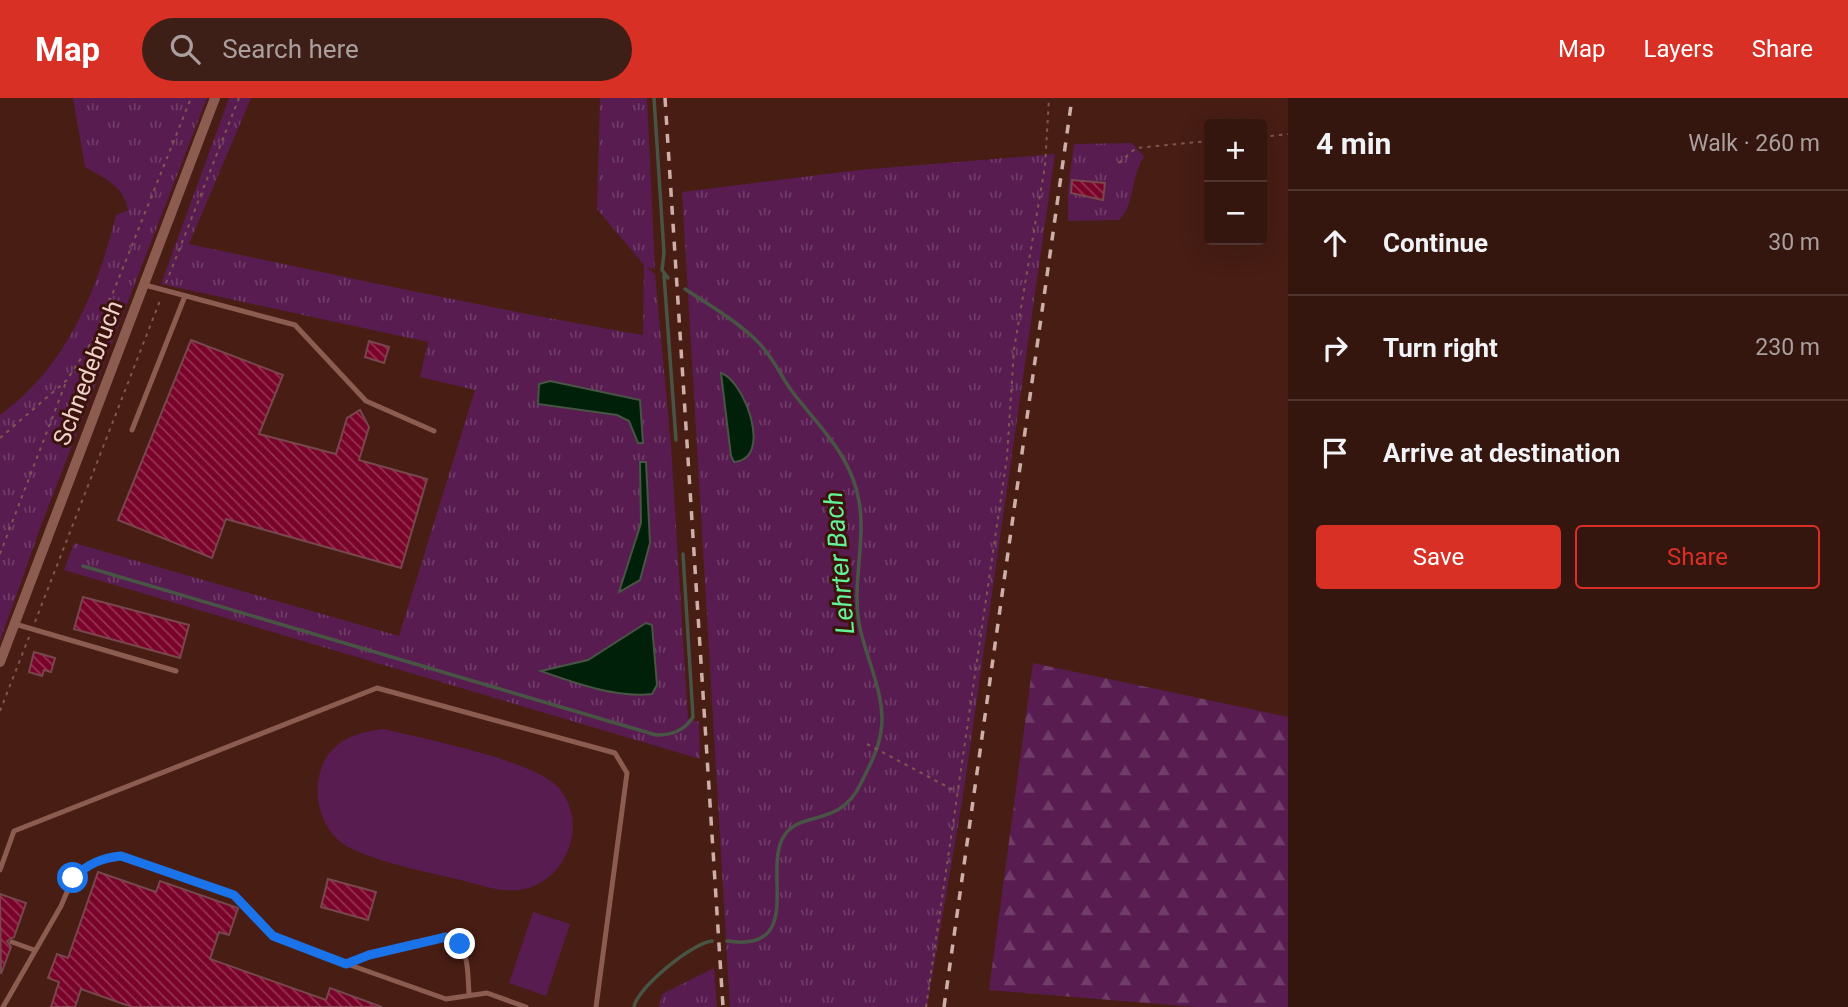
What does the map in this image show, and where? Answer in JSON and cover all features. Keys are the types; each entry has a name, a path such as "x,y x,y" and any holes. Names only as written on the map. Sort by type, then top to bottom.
{"street":[{"name":"Schnedebruch","path":"0,662 215,98"}],"lane":[{"path":"145,285 295,325 366,401 435,431"},
{"path":"132,430 185,296"},
{"path":"15,624 176,671"},
{"path":"0,870 14,831 377,688 615,753 627,774 596,1007"},
{"path":"2,1007 61,906 73,878 95,862 121,856 234,895 273,936 346,964 446,999 469,993 487,993 526,1007"},
{"path":"346,964 369,955 446,937 460,944 468,963 469,993"},
{"path":"12,942 34,950"}],"path":[{"path":"0,554 67,380 96,335 191,98"},
{"path":"0,711 239,98"},
{"path":"926,1007 1007,457 1014,349 1045,166 1049,98"},
{"path":"1267,136 1288,134"},
{"path":"1119,163 1136,148 1204,141"},
{"path":"0,438 67,380"},
{"path":"867,744 958,793"}],"green space":[{"path":"73,98 207,98 42,523 0,641 0,415 23,396 61,351 76,326 99,272 116,215 128,210 118,189 85,167"},
{"path":"229,98 251,98 189,244 472,303 643,335 644,265 597,209 600,98 647,98 655,269 646,267 655,274 671,446 688,719 699,722 700,759 64,570 74,543 399,636 475,390 420,377 428,342 161,284"},
{"path":"1132,143 1144,157 1128,206 1119,220 1068,221 1068,190 1074,144"},
{"path":"1055,154 963,796 927,1007 730,1007 682,192 859,170"},
{"path":"1033,663 1288,717 1288,1007 1196,1007 989,990"},
{"path":"384,729 527,768 559,788 572,815 573,829 571,843 557,868 547,879 534,886 503,890 397,865 368,856 343,844 334,836 322,816 318,792 321,769 325,759 338,744 364,732"},
{"path":"533,912 570,924 546,996 509,983"},
{"path":"714,968 717,1007 659,1007 662,994"}],"shaded area":[{"path":"721,373 730,379 746,403 754,434 752,448 746,458 734,462 731,456"},
{"path":"550,381 640,400 643,443 638,443 629,421 617,415 538,404 539,384"},
{"path":"640,462 646,462 650,543 640,580 619,592 641,523"},
{"path":"646,623 652,625 657,685 652,694 610,692 541,671 588,660"}],"building":[{"path":"1072,180 1105,183 1103,200 1071,193"},
{"path":"191,340 283,375 259,434 336,454 347,418 360,410 369,427 359,460 427,479 401,568 226,519 212,558 118,520"},
{"path":"369,341 389,347 384,363 365,357"},
{"path":"83,597 189,625 180,658 74,629"},
{"path":"34,652 55,658 51,672 44,670 42,676 29,672"},
{"path":"98,872 156,892 160,881 238,908 229,935 219,932 210,959 326,1000 330,988 382,1007 132,1007 81,989 75,1007 51,1007 59,982 48,978 57,954 68,958"},
{"path":"328,879 376,892 368,920 321,907"},
{"path":"0,894 26,903 14,937 7,941 11,947 1,974"}],"waterway":[{"name":"Lehrter Bach","path":"654,98 664,253 662,270 668,278"},
{"path":"664,275 676,440"},
{"name":"Lehrter Bach","path":"685,289 732,320 763,347 791,390 832,441 849,469 855,484 861,516 857,608 882,718 876,752 851,798 831,813 791,828 784,836 778,851 777,906 774,922 766,934 751,941 727,941"},
{"path":"83,566 656,735 677,731 686,726 693,717 683,554"},
{"name":"Lehrter Bach","path":"634,1007 637,999 655,978 692,949 712,941"}],"railway":[{"path":"665,98 723,1007"},
{"path":"944,1007 1072,98"}],"route":[{"path":"73,878 86,866 104,858 121,856 234,895 273,936 346,964 369,955 446,937 460,944"}]}
